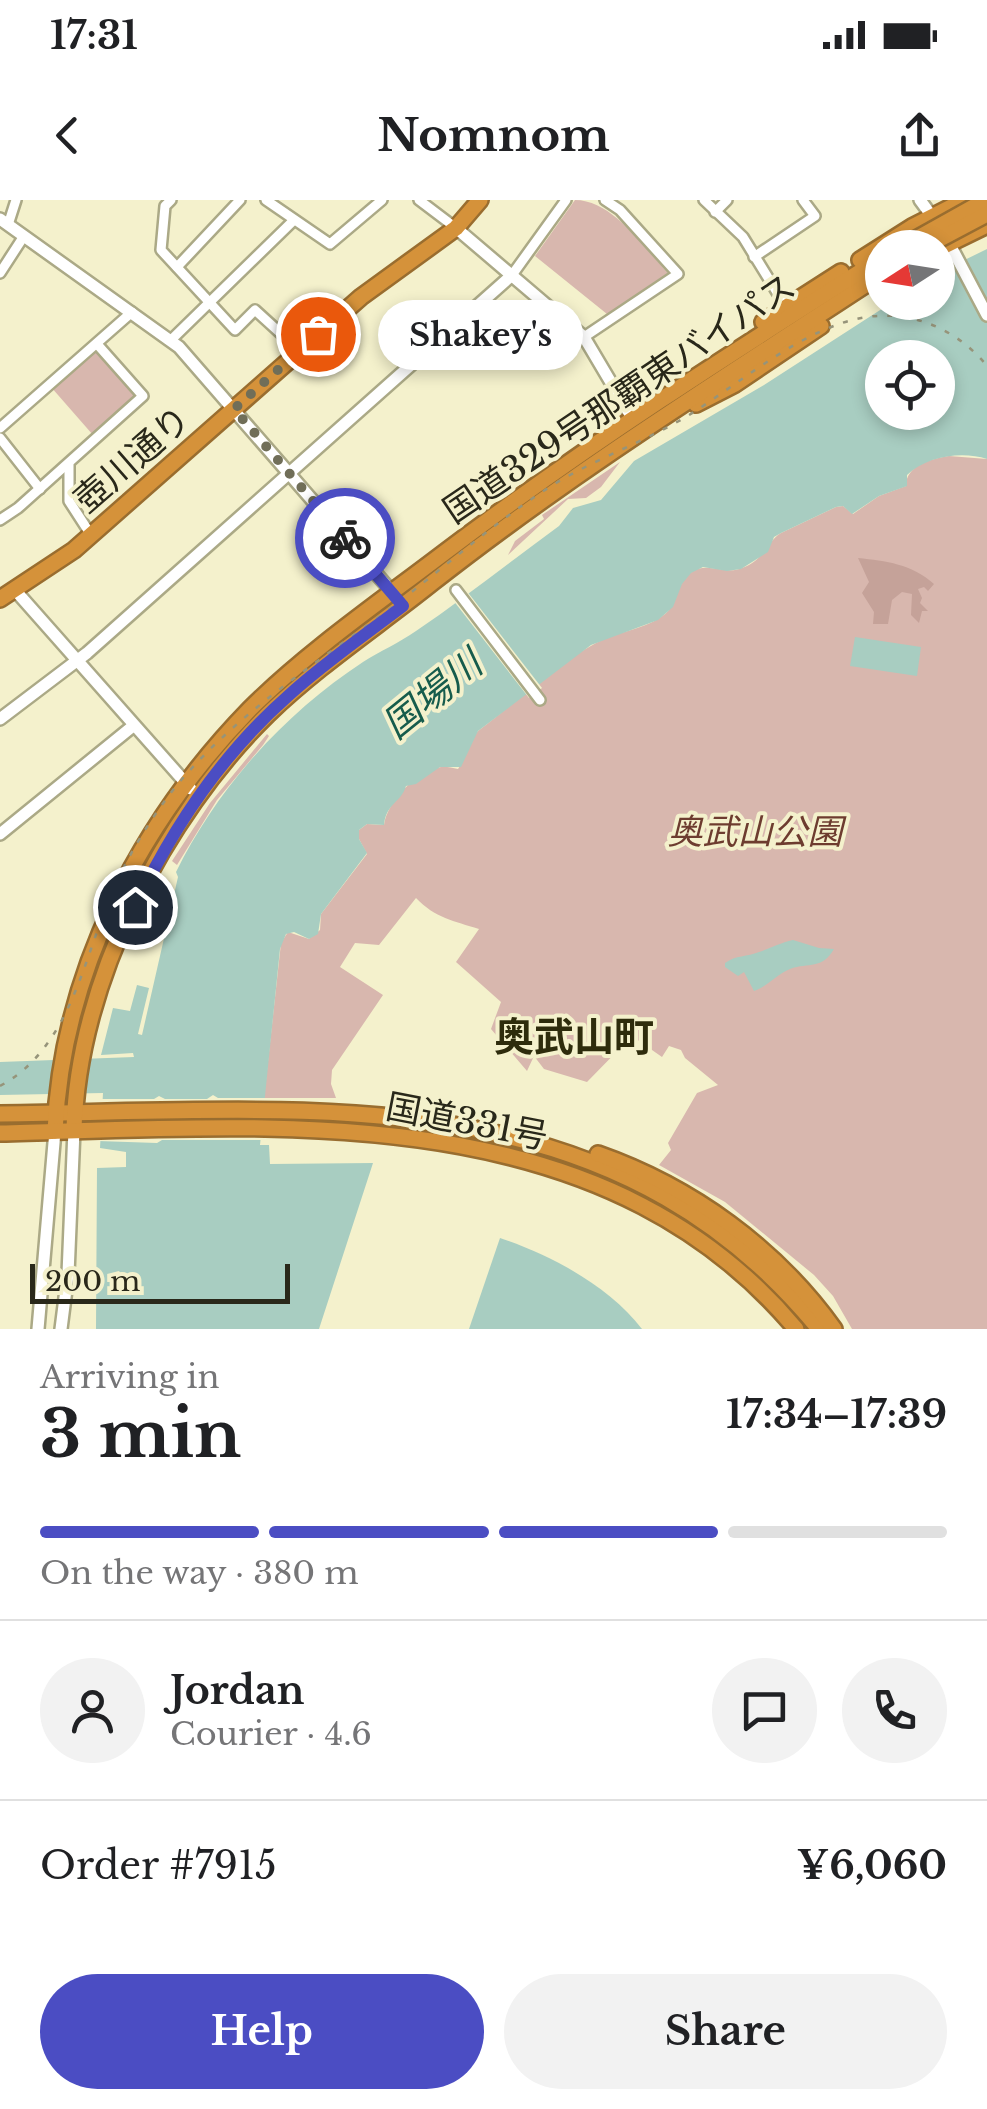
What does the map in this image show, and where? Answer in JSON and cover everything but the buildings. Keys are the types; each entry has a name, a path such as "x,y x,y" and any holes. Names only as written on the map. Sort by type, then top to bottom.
{"highway":[{"name":"壺川通り","path":"0,599 61,560 368,290 456,228 480,200"},
{"path":"639,419 680,378 939,207 965,200"},
{"path":"932,230 986,200"},
{"path":"955,231 987,214"},
{"path":"955,241 982,230"},
{"name":"国道329号那覇東バイパス","path":"829,301 865,272"},
{"name":"国道329号那覇東バイパス","path":"55,1131 64,1058 85,976 107,918 148,838 192,790 288,696 398,599 506,524 639,419 865,283"},
{"path":"639,419 682,412 735,384 865,297"},
{"name":"国道329号那覇東バイパス","path":"74,1130 81,1057 94,1004 113,954 192,790"},
{"name":"国道331号","path":"0,1114 57,1105 100,1112 267,1110 362,1114 458,1124 560,1148 582,1149 623,1163 698,1200 764,1253 806,1294 834,1329"},
{"name":"国道331号","path":"0,1133 266,1128 361,1131 455,1144 543,1166 631,1200 696,1240 756,1288 796,1329"},
{"name":"国道331号","path":"560,1148 666,1197 707,1223 763,1268 819,1329"}],"street":[{"path":"16,200 4,222 171,340 398,599"},
{"path":"171,200 165,206 162,250 235,330 255,310 300,350"},
{"path":"177,267 240,200"},
{"path":"266,200 330,244 382,200"},
{"path":"419,200 584,337 639,419"},
{"path":"0,719 77,661 512,275 566,200"},
{"path":"584,337 678,274 620,210 605,200"},
{"path":"620,210 626,200"},
{"path":"704,200 743,238 786,307"},
{"path":"715,212 728,200"},
{"path":"754,257 815,216 802,200"},
{"path":"920,200 939,207 955,227 982,230"},
{"path":"171,340 294,220"},
{"path":"0,273 24,236"},
{"path":"955,259 987,315"},
{"path":"0,428 132,312"},
{"path":"0,520 40,490 144,396 96,344"},
{"path":"0,438 40,490"},
{"path":"68,464 69,501 91,535"},
{"path":"15,590 192,790"},
{"path":"458,593 538,697"},
{"path":"0,834 134,726"},
{"path":"62,1329 74,1130"},
{"path":"38,1329 55,1131"}],"green space":[{"path":"575,200 589,202 615,217 668,273 607,314 535,256"},
{"path":"95,351 137,397 93,435 51,387"},
{"name":"奥武山公園","path":"949,456 987,459 987,1329 852,1329 833,1296 814,1275 725,1202 659,1165 671,1150 668,1143 697,1093 718,1085 685,1058 681,1050 669,1046 662,1057 632,1036 587,1082 544,1069 534,1056 527,1071 491,1029 501,1002 456,962 479,929 438,914 416,898 379,945 355,943 340,967 383,995 332,1070 336,1098 264,1098 281,943 288,932 309,939 320,930 321,914 367,854 359,830 367,824 384,825 397,798 422,775 441,767 458,769 478,731 565,662 604,639 661,617 671,607 682,583 696,569 736,570 750,565 781,533 836,507 843,506 853,514 879,496 906,486 910,473 921,464"},
{"path":"620,462 601,487 586,498 568,499 508,555 515,541 544,519 542,515"},
{"path":"267,734 263,745 217,800 177,865 172,861 210,803"},
{"path":"177,808 181,811 105,947 71,1056 89,991 100,959 112,928"}],"shaded area":[{"path":"858,558 908,568 934,584 928,591 924,587 918,589 920,603 928,611 922,611 919,623 911,615 912,594 902,592 892,600 888,624 873,624 874,612 862,593 869,582"}],"water":[{"name":"国場川","path":"987,249 987,459 956,456 924,463 907,475 907,486 879,496 852,514 843,506 836,507 774,537 768,552 741,569 703,567 691,573 673,607 658,620 591,645 478,731 461,767 440,767 416,784 406,786 384,825 367,824 359,830 367,853 321,914 318,934 309,939 294,932 286,934 280,949 260,1145 269,1145 270,1164 373,1163 319,1329 96,1329 97,1168 126,1167 126,1152 100,1148 103,1093 0,1095 0,1062 134,1057 133,1053 101,1055 113,1008 130,1011 137,985 149,988 138,1034 142,1035 176,872 233,782 280,729 334,682 410,635 559,526 573,508 601,500 634,461 865,320 955,320 955,265"},
{"path":"855,637 921,647 917,676 850,666"},
{"path":"793,940 834,949 820,963 790,969 754,991 744,972 738,976 725,967 733,959"},
{"path":"500,1238 578,1274 613,1299 642,1329 469,1329"}],"pier":[{"path":"466,590 542,688 529,698 453,600"},
{"path":"213,1095 268,1098 266,1140 98,1141 100,1099 207,1099"}],"railway":[{"path":"0,1086 23,1070 57,1029 122,871 147,826 177,785 252,711 517,509 561,480 689,415 797,343 844,322 884,316 918,320 962,342 987,366"}],"way so far":[{"path":"318,334 234,409 345,538"}],"place":[{"name":"Shakey's","path":"318,334"}],"district":[{"name":"奥武山町","path":"574,1037"}],"route":[{"path":"135,907 178,825 249,734 332,659 403,606 345,538"}]}
